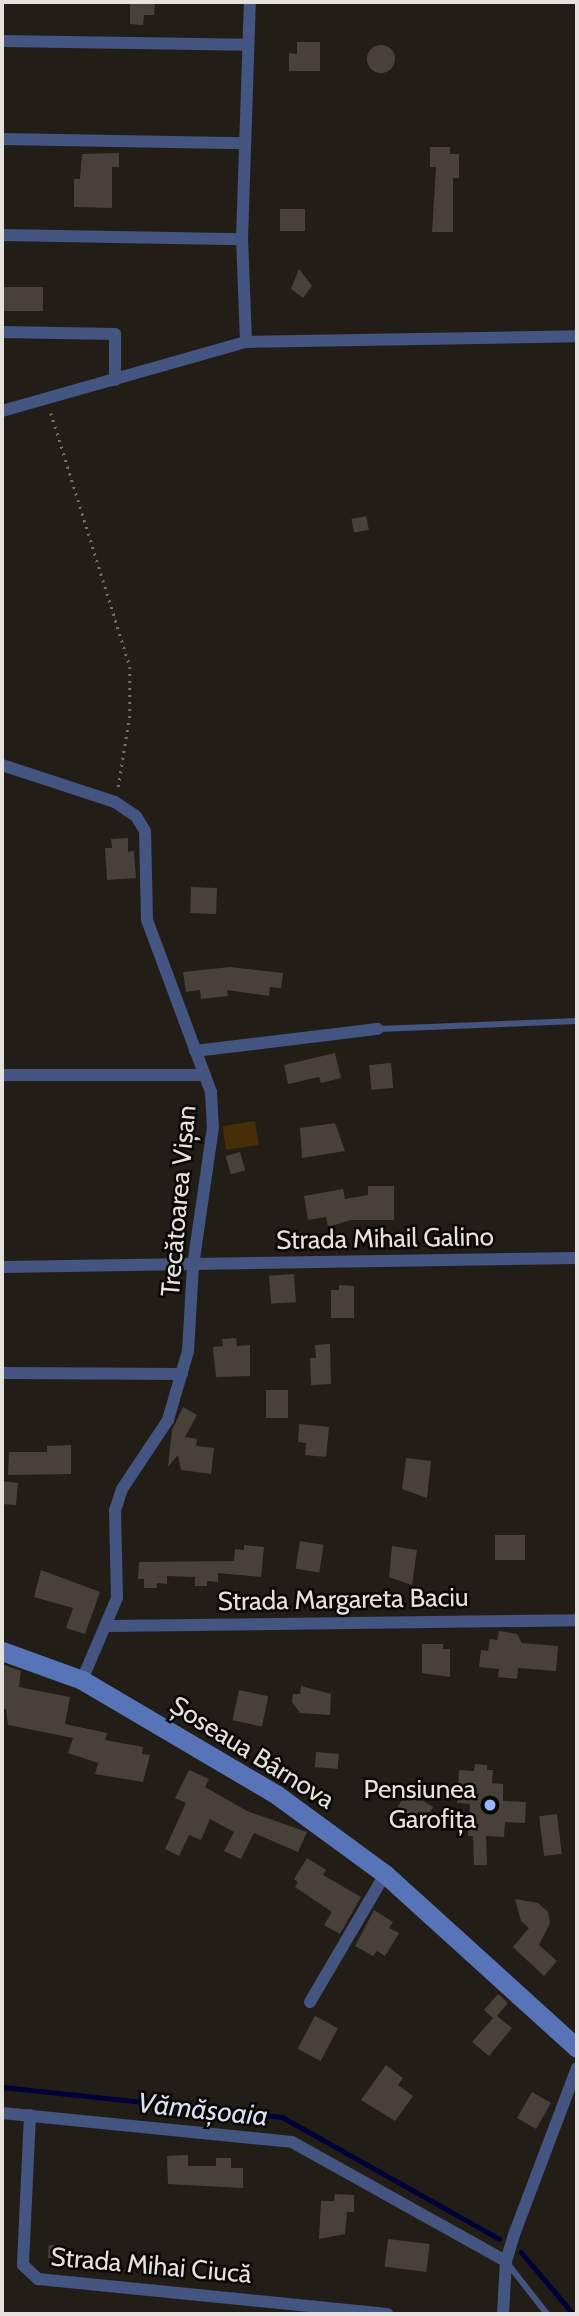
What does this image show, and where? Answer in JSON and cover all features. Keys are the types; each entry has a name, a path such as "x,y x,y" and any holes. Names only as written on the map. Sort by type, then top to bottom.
{"main road":[{"name":"Șoseaua Bârnova","path":"2,1651 82,1680 277,1795 385,1874 577,2048"}],"street":[{"path":"246,342 242,239 243,143 250,2"},
{"path":"2,41 246,45"},
{"path":"2,139 243,143"},
{"path":"2,235 242,239"},
{"path":"2,332 115,334 115,380"},
{"path":"2,411 246,342 577,336"},
{"name":"Trecătoarea Vișan","path":"2,765 115,802 136,816 145,831 147,920 205,1075 213,1127 193,1265 191,1325 183,1374 168,1420 122,1489 115,1510 118,1579 108,1626 82,1680"},
{"path":"195,1051 378,1029"},
{"path":"2,1075 205,1075"},
{"name":"Strada Mihail Galino","path":"2,1267 577,1258"},
{"path":"2,1373 183,1374"},
{"name":"Strada Margareta Baciu","path":"108,1626 577,1620"},
{"path":"310,2002 385,1874"},
{"path":"503,2314 506,2261 544,2148 577,2068"},
{"path":"2,2113 292,2143 506,2261"},
{"name":"Strada Mihai Ciucă","path":"30,2115 23,2265 38,2279 387,2314"}],"lane":[{"path":"378,1029 577,1021"},
{"path":"506,2261 547,2314"}],"path":[{"path":"47,399 130,667 130,716 115,802"}],"shaded area":[{"path":"255,1121 259,1145 226,1150 222,1126"}],"building":[{"path":"130,2 155,2 154,15 144,15 143,25 130,24"},
{"path":"297,42 320,42 320,71 289,71 289,53 297,54"},
{"path":"381,45 391,49 395,59 391,69 381,73 371,69 367,59 371,49"},
{"path":"430,147 450,147 450,154 459,154 459,178 453,178 453,232 432,232 436,167 430,167"},
{"path":"119,153 119,167 112,167 112,208 74,207 74,179 80,179 82,154"},
{"path":"280,209 305,209 305,231 280,231"},
{"path":"299,269 312,286 303,298 291,289"},
{"path":"2,287 43,287 43,311 2,311"},
{"path":"366,516 369,530 354,533 351,519"},
{"path":"128,838 128,852 134,851 136,878 107,880 105,848 112,848 111,839"},
{"path":"191,887 217,888 216,914 190,913"},
{"path":"230,967 283,973 281,988 270,987 269,996 227,990 228,996 201,999 200,990 186,992 183,972"},
{"path":"335,1053 341,1078 321,1083 319,1077 288,1084 284,1065"},
{"path":"391,1063 393,1088 371,1090 369,1065"},
{"path":"335,1123 345,1151 302,1158 300,1128"},
{"path":"240,1152 245,1170 231,1174 226,1156"},
{"path":"368,1186 394,1186 394,1220 351,1220 328,1227 326,1217 308,1220 304,1196 343,1189 345,1199 368,1195"},
{"path":"294,1274 296,1302 271,1304 269,1276"},
{"path":"339,1285 354,1286 354,1318 331,1318 331,1290 339,1290"},
{"path":"236,1338 237,1346 250,1345 250,1376 216,1377 213,1347 223,1346 222,1339"},
{"path":"330,1344 331,1384 311,1385 310,1358 316,1358 315,1345"},
{"path":"266,1390 288,1390 288,1418 266,1418"},
{"path":"183,1407 197,1415 185,1437 197,1439 196,1446 214,1448 211,1474 181,1470 178,1455 168,1467 172,1430"},
{"path":"299,1424 329,1427 326,1457 305,1455 306,1443 298,1442"},
{"path":"71,1445 71,1474 8,1475 9,1452 47,1452 47,1446"},
{"path":"406,1458 431,1461 427,1498 402,1489"},
{"path":"2,1481 18,1483 16,1505 2,1504"},
{"path":"495,1535 525,1535 525,1560 495,1560"},
{"path":"300,1541 324,1545 319,1572 296,1569"},
{"path":"244,1545 264,1547 261,1577 218,1573 218,1582 207,1581 207,1586 195,1586 195,1577 167,1576 167,1584 157,1583 157,1588 144,1588 144,1579 138,1579 139,1562 234,1561 235,1549 244,1550"},
{"path":"392,1546 417,1550 412,1585 389,1577"},
{"path":"41,1570 100,1592 85,1634 66,1628 73,1608 34,1597"},
{"path":"499,1631 517,1634 522,1643 558,1646 556,1671 518,1668 517,1679 498,1677 499,1669 479,1667 481,1650 488,1651 490,1639 497,1640"},
{"path":"422,1644 443,1644 443,1649 450,1649 450,1677 422,1673"},
{"path":"2,1664 21,1671 19,1687 70,1697 65,1724 107,1733 105,1740 143,1747 142,1754 150,1755 143,1782 95,1774 98,1763 68,1753 73,1738 8,1725 6,1709 2,1709"},
{"path":"301,1686 331,1694 330,1715 300,1713 292,1702 293,1694 300,1694"},
{"path":"239,1690 268,1696 262,1727 233,1720"},
{"path":"316,1752 339,1754 338,1769 315,1767"},
{"path":"475,1764 487,1765 487,1770 493,1770 492,1783 503,1784 503,1801 526,1802 525,1823 505,1822 504,1837 486,1836 487,1865 474,1865 473,1836 468,1836 470,1804 457,1803 459,1770 474,1771"},
{"path":"189,1770 209,1779 205,1787 247,1811 307,1832 298,1852 254,1833 241,1859 224,1851 234,1832 210,1819 201,1840 189,1835 179,1856 165,1849 186,1803 175,1798"},
{"path":"408,1791 433,1807 421,1827 395,1810"},
{"path":"557,1814 562,1854 544,1856 539,1816"},
{"path":"307,1858 326,1870 323,1875 361,1897 340,1934 324,1925 332,1912 295,1887 298,1882 294,1879"},
{"path":"515,1899 538,1903 548,1912 550,1923 539,1945 557,1961 544,1976 513,1947 529,1928 521,1921"},
{"path":"374,1910 393,1922 389,1928 399,1933 385,1956 377,1951 373,1956 355,1946"},
{"path":"498,1994 508,2003 497,2016 512,2028 489,2056 472,2042 493,2018 484,2010"},
{"path":"315,2016 338,2028 321,2061 298,2049"},
{"path":"386,2065 403,2078 398,2085 413,2096 395,2121 361,2100"},
{"path":"532,2092 551,2103 536,2129 517,2118"},
{"path":"188,2155 188,2166 216,2166 216,2158 231,2158 231,2168 243,2168 243,2188 168,2184 167,2156"},
{"path":"335,2194 354,2195 354,2212 347,2212 345,2234 319,2239 321,2201 334,2201"},
{"path":"388,2239 430,2244 426,2272 385,2267"},
{"path":"49,2245 65,2246 64,2259 48,2258"}],"waterway":[{"name":"Vămășoaia","path":"2,2087 282,2117 499,2239"},
{"name":"Vămășoaia","path":"521,2252 573,2314"}],"place":[{"name":"Pensiunea Garofița","path":"490,1805"}]}
